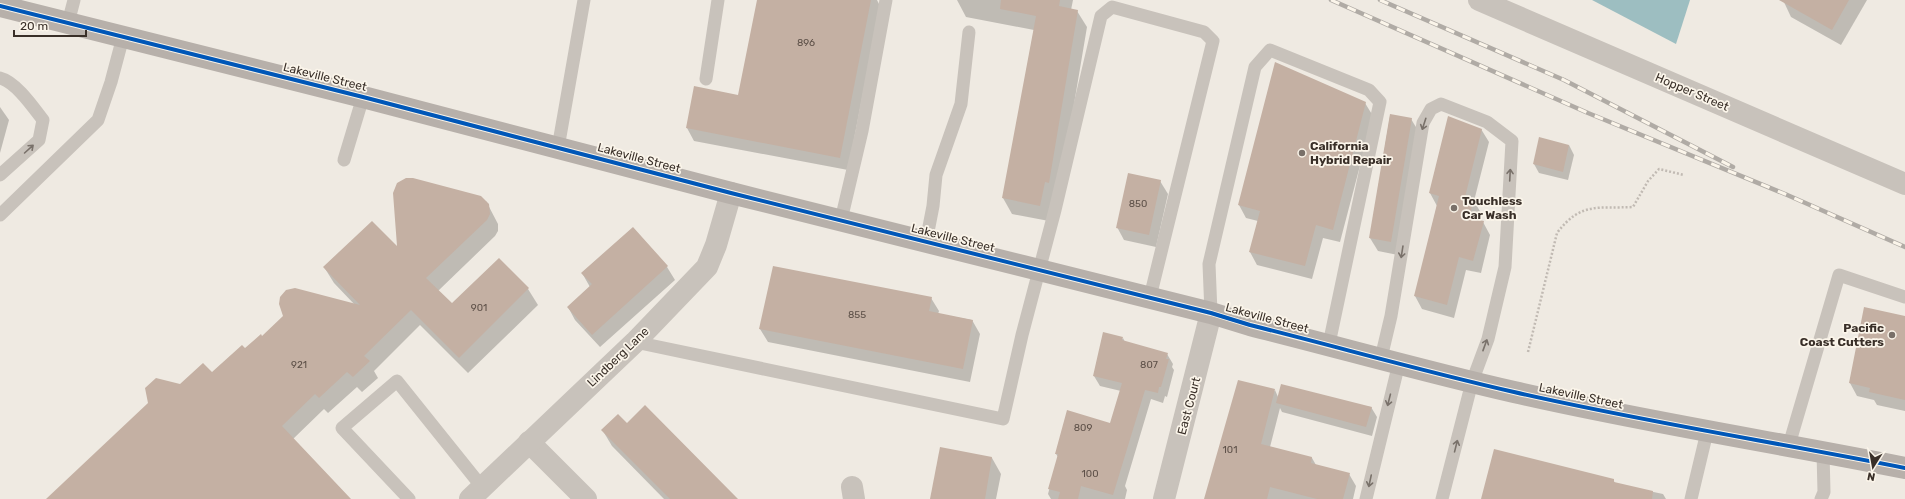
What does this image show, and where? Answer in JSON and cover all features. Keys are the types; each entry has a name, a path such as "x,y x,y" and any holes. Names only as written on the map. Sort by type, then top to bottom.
{"main road":[{"name":"Lakeville Street","path":"0,6 363,97 731,193 1150,297 1250,325 1329,344 1472,382 1708,432 1789,445 1905,468"}],"street":[{"name":"Hopper Street","path":"1479,0 1905,184"},
{"name":"Lindberg Lane","path":"476,493 635,342 707,267 716,245 731,193"},
{"name":"East Court","path":"1164,499 1200,364 1211,313"},
{"path":"529,442 586,499"}],"lane":[{"path":"68,23 74,0"},
{"path":"558,148 584,0"},
{"path":"706,79 718,0"},
{"path":"841,220 862,131 886,0"},
{"path":"635,342 1004,419 1038,270 1055,210 1101,16 1112,7 1204,32 1213,41 1150,297"},
{"path":"926,242 933,206 936,175 961,104 969,32"},
{"path":"0,215 98,120 111,82 123,37"},
{"path":"1211,313 1209,264 1255,67 1270,50 1369,90 1380,102 1329,344"},
{"path":"0,78 6,79 25,97 42,120 39,140 0,175"},
{"path":"344,160 363,97"},
{"path":"1366,499 1390,360 1391,316 1423,123 1430,109 1440,104 1487,122 1512,141 1505,267 1488,339 1472,382 1442,499"},
{"path":"1789,445 1839,275 1905,297"},
{"path":"409,499 342,428 397,381 476,493"},
{"path":"1691,499 1708,432"},
{"path":"1821,499 1824,492 1824,452"}],"path":[{"path":"1528,352 1558,233 1564,223 1575,214 1588,208 1633,208 1648,181 1660,169 1684,175"}],"water":[{"path":"1592,0 1690,0 1676,44"}],"building":[{"path":"757,0 871,0 840,158 686,128 694,86 738,95"},
{"path":"1001,0 1060,0 1059,6 1078,10 1049,183 1045,182 1040,206 1002,198 1036,16 1000,9"},
{"path":"1779,0 1849,0 1832,30"},
{"name":"California Hybrid Repair","path":"1275,62 1366,102 1333,230 1316,225 1305,266 1249,252 1260,211 1238,205"},
{"path":"1390,114 1412,118 1391,242 1369,238"},
{"name":"Touchless Car Wash","path":"1448,116 1482,129 1465,197 1474,199 1469,218 1484,221 1473,261 1459,257 1447,305 1414,296 1439,196 1429,193"},
{"path":"1539,137 1569,145 1563,172 1533,164"},
{"path":"1128,173 1161,180 1149,235 1116,228"},
{"path":"406,178 413,178 481,196 489,204 490,214 487,220 426,278 452,303 499,258 529,288 459,358 411,310 364,356 370,361 353,377 347,372 319,398 315,394 282,426 351,499 46,499 148,403 145,388 156,378 180,384 203,363 212,372 242,345 245,348 261,334 262,336 283,316 279,304 280,297 286,290 295,288 360,305 323,267 372,221 397,246 393,193 397,183"},
{"path":"633,227 668,266 592,335 567,307 592,284 581,273"},
{"path":"773,266 932,297 929,311 973,320 963,369 759,329"},
{"path":"1864,307 1905,316 1905,400 1869,392 1870,388 1849,383"},
{"path":"1103,332 1123,337 1122,340 1168,353 1166,359 1169,359 1158,393 1145,390 1113,495 1081,486 1078,499 1058,499 1060,492 1048,489 1058,454 1055,454 1067,410 1110,423 1122,383 1093,376"},
{"path":"1238,380 1275,389 1261,444 1312,457 1311,463 1350,473 1343,499 1317,499 1270,487 1267,499 1204,499"},
{"path":"1281,384 1372,407 1366,427 1276,403"},
{"path":"645,405 738,499 670,499 601,430 618,414 627,423"},
{"path":"940,447 992,457 985,499 930,499"},
{"path":"1494,449 1614,479 1614,482 1653,491 1652,499 1481,499"}],"railway":[{"path":"1331,0 1588,113 1785,194 1905,247"},
{"path":"1380,0 1564,80 1733,167"}],"cycle path":[{"path":"0,6 363,97 731,193 1211,313 1250,325 1415,368 1563,403 1905,468"}],"place":[{"name":"California Hybrid Repair","path":"1302,153"},
{"name":"Touchless Car Wash","path":"1454,208"},
{"name":"Pacific Coast Cutters","path":"1892,335"}]}
